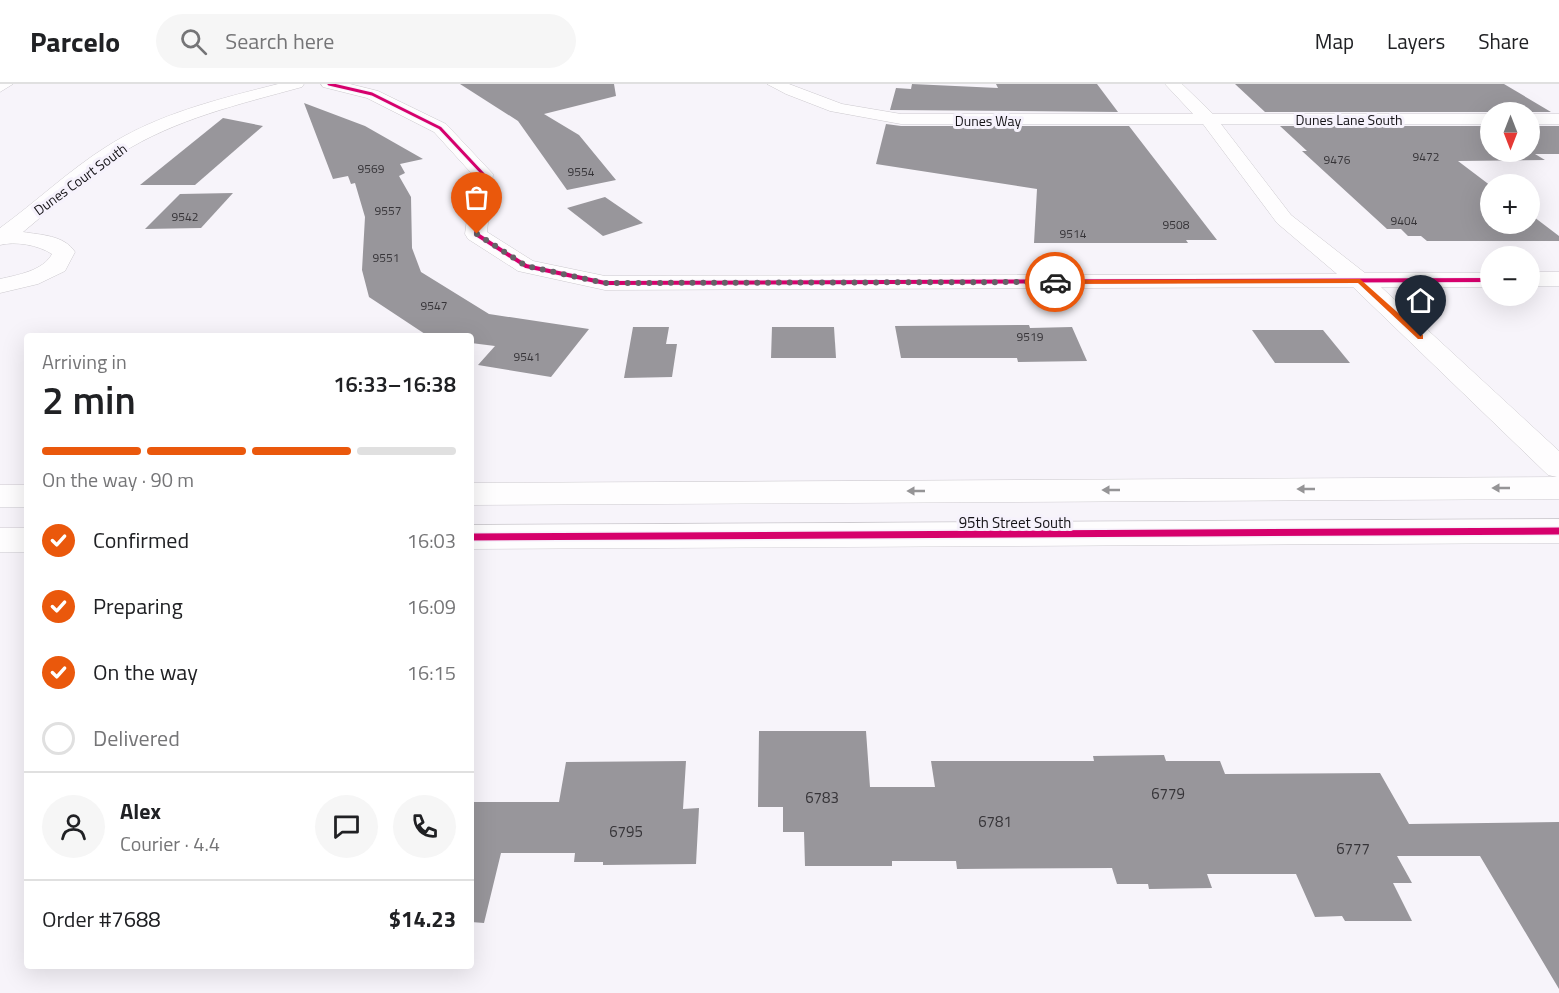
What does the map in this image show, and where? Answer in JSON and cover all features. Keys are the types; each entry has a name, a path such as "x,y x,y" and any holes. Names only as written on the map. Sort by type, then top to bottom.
{"street":[{"path":"0,87 5,84"},
{"name":"Dunes Court South","path":"2,237 114,150 161,126 236,100 296,84"},
{"path":"329,84 372,94 440,128 483,174 477,234 526,266 605,283 1480,280"},
{"name":"Dunes Way","path":"775,84 835,108 864,115 901,119 1208,119"},
{"path":"1173,84 1208,119 1284,219 1360,281 1559,468"},
{"name":"Dunes Lane South","path":"1208,119 1480,119"},
{"path":"1540,119 1559,119"},
{"name":"Dunes Court South","path":"0,286 30,279 57,266 64,252 51,243 2,237"},
{"path":"1540,279 1559,279"},
{"name":"95th Street South","path":"474,494 1559,488"},
{"path":"0,496 24,496"},
{"name":"95th Street South","path":"474,537 1559,531"},
{"path":"0,540 24,540"}],"building":[{"path":"460,84 614,84 616,96 544,114 579,135 616,180 567,190 518,121"},
{"path":"912,84 998,88 996,84 1097,84 1118,112 890,110 896,88 911,89"},
{"path":"1235,84 1504,84 1534,102 1480,102 1480,112 1265,112"},
{"path":"304,103 365,126 423,159 400,164 405,173 399,176 411,197 412,248 421,272 489,314 589,329 551,377 478,365 495,346 474,343 474,333 423,333 369,297 362,270 365,217 355,183 351,184 348,176 333,179"},
{"path":"1540,105 1551,112 1540,112"},
{"path":"223,118 263,126 195,185 140,185"},
{"path":"886,124 901,126 1129,126 1217,240 1186,240 1188,243 1034,243 1037,189 876,164"},
{"path":"1280,126 1480,126 1480,161 1458,161 1480,178 1480,234 1540,234 1540,222 1559,236 1559,241 1427,241 1421,236 1408,236 1401,229 1387,229 1302,151 1307,151"},
{"path":"1540,126 1559,126 1559,154 1540,154"},
{"path":"233,193 201,228 145,229 180,194"},
{"path":"605,197 643,223 603,236 567,208"},
{"path":"1029,325 1030,328 1072,327 1087,361 1018,362 1017,358 901,358 895,326"},
{"path":"633,327 669,327 666,344 677,344 672,377 624,378"},
{"path":"772,327 834,327 836,358 771,358"},
{"path":"1252,330 1323,330 1350,363 1275,363"},
{"path":"759,731 866,731 870,787 935,787 931,761 1094,761 1093,756 1164,755 1166,761 1220,761 1225,774 1380,773 1409,824 1559,822 1559,989 1480,856 1397,856 1412,883 1393,883 1412,921 1345,921 1342,916 1315,917 1296,874 1207,874 1212,888 1149,889 1148,884 1117,884 1112,868 957,869 956,861 892,861 892,866 805,866 804,832 783,832 783,807 758,807"},
{"path":"686,761 683,809 699,808 696,864 603,865 603,862 574,862 575,853 501,853 484,923 474,922 474,802 559,802 566,762"}],"cycle path":[{"path":"329,84 372,94 440,128 483,174 476,234 526,266 605,283 1480,280"},
{"path":"474,537 1559,531"}],"way so far":[{"path":"477,234 526,266 605,283 1055,282"}],"route":[{"path":"1055,282 1360,281 1421,337"}]}
